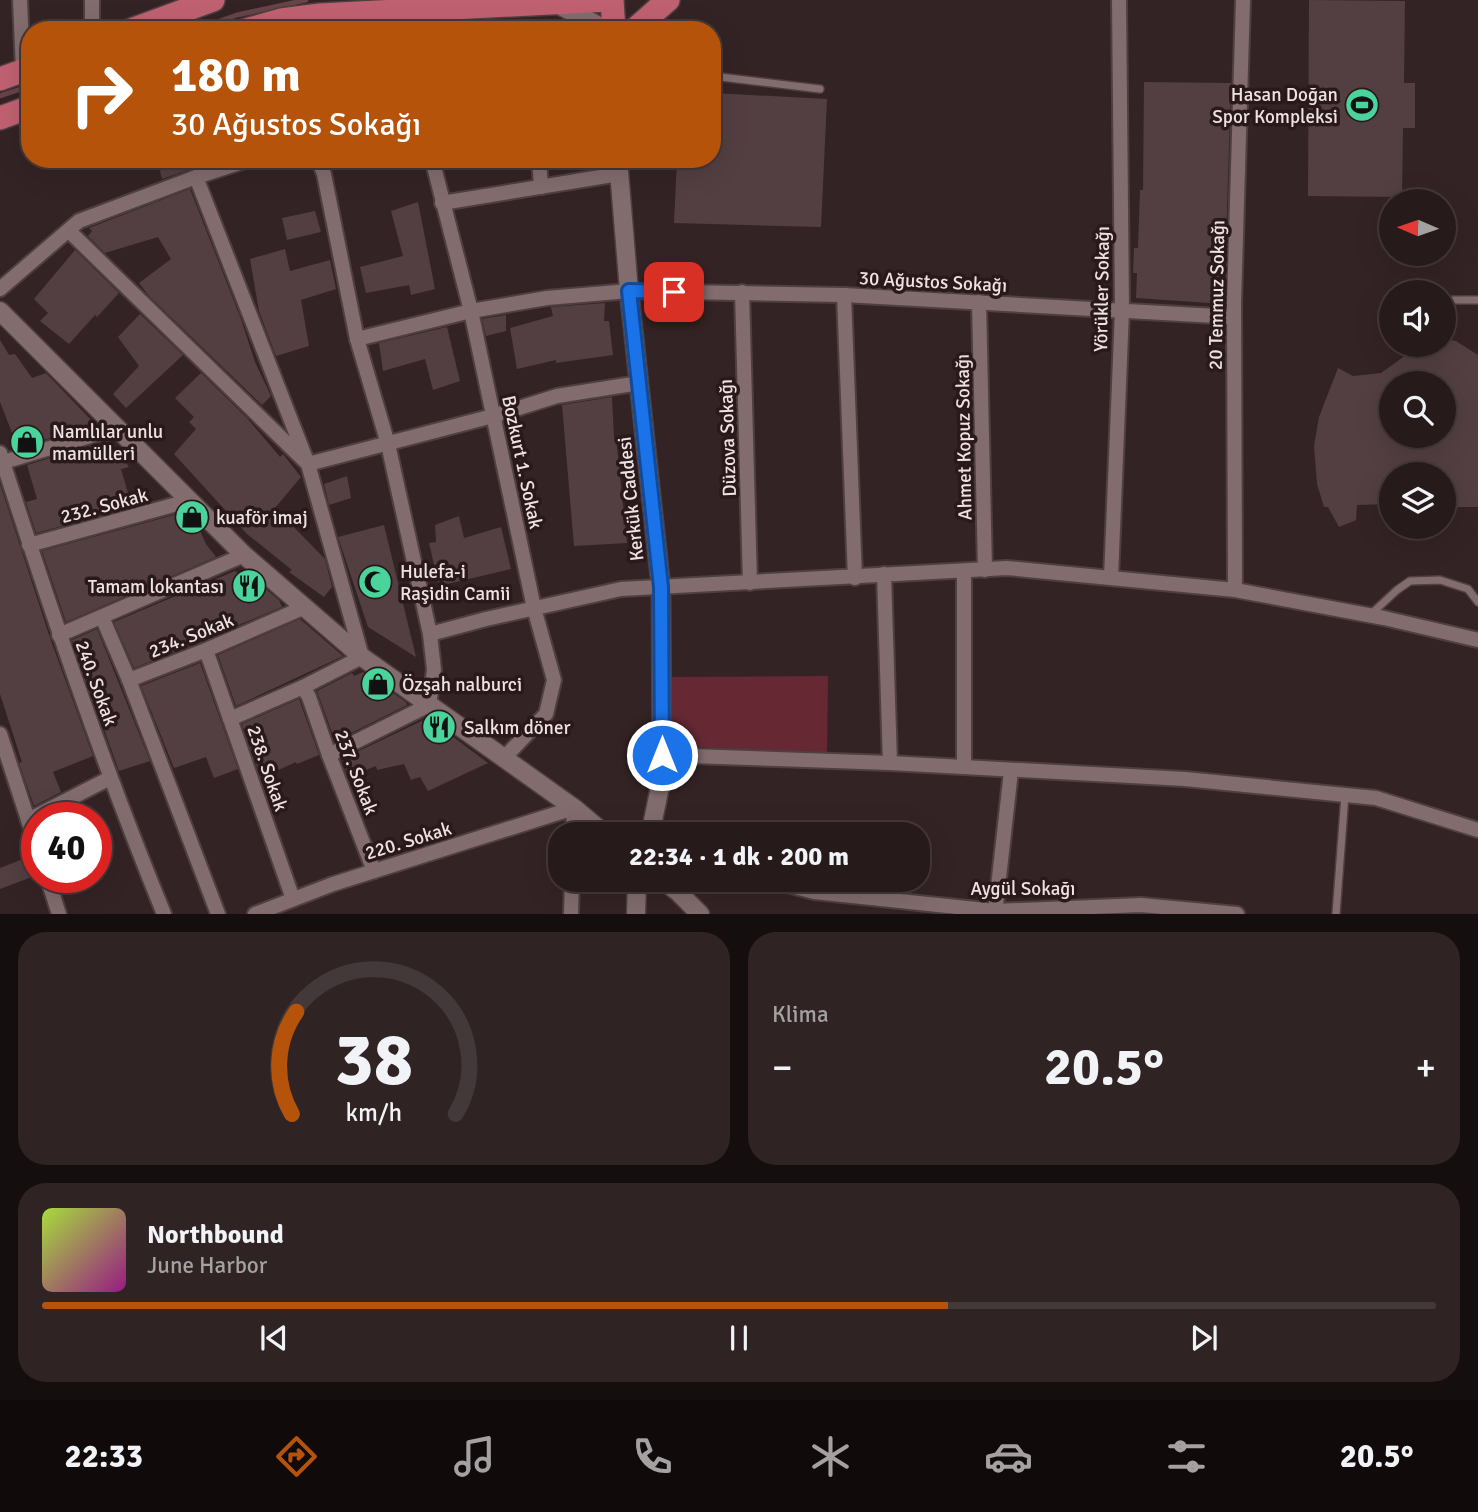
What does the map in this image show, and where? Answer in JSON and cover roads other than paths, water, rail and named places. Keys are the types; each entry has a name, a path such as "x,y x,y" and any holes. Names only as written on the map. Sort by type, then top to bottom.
{"main road":[{"path":"278,21 320,15 399,21 555,3 610,0 613,21"},
{"path":"644,21 668,0"},
{"path":"153,21 199,2"},
{"path":"0,79 21,72"},
{"path":"0,118 21,110"}],"street":[{"path":"20,0 22,21"},
{"path":"92,0 92,21"},
{"name":"Yörükler Sokağı","path":"1111,578 1122,311 1119,0"},
{"name":"20 Temmuz Sokağı","path":"1235,590 1234,317 1243,0"},
{"path":"555,3 589,21"},
{"path":"0,289 79,221 224,168"},
{"path":"322,168 357,339 388,444 430,634 434,670 429,705"},
{"name":"Bozkurt 1. Sokak","path":"434,168 471,311 534,608 554,680 546,714 504,758"},
{"path":"540,168 541,187"},
{"path":"442,203 541,187 615,168"},
{"name":"Kerkük Caddesi","path":"619,168 629,291 661,587 662,777 653,822"},
{"path":"196,177 307,464 362,657"},
{"path":"69,231 307,464"},
{"name":"30 Ağustos Sokağı","path":"357,339 471,311 547,298 629,291 844,295 1234,317"},
{"name":"Düzova Sokağı","path":"742,292 750,583"},
{"path":"844,295 855,578"},
{"name":"Ahmet Kopuz Sokağı","path":"979,302 985,570"},
{"path":"0,311 244,555 362,657 591,822"},
{"path":"307,464 493,416 557,396 639,383"},
{"path":"1,459 117,428"},
{"name":"240. Sokak","path":"1,459 110,778 164,914"},
{"name":"232. Sokak","path":"29,545 188,501"},
{"path":"59,635 244,555"},
{"path":"430,634 621,589 1007,568 1235,590 1370,615 1478,640"},
{"path":"964,571 964,767"},
{"path":"884,574 890,763"},
{"name":"234. Sokak","path":"129,680 305,607"},
{"path":"102,617 129,680 218,914"},
{"name":"238. Sokak","path":"206,650 293,899"},
{"path":"230,719 362,657"},
{"name":"237. Sokak","path":"303,687 374,871"},
{"path":"329,755 429,705"},
{"path":"0,734 22,802"},
{"path":"662,755 890,763 1185,779 1376,798 1478,830"},
{"path":"995,912 1011,771"},
{"path":"63,802 110,778"},
{"path":"573,822 574,808"},
{"name":"220. Sokak","path":"255,914 276,910 293,899 374,871 574,808"},
{"path":"571,914 572,892"},
{"path":"636,914 637,892"},
{"path":"678,892 700,914"},
{"name":"Aygül Sokağı","path":"814,892 995,912 1141,905 1237,914"},
{"path":"52,893 59,914"}],"lane":[{"path":"721,77 820,89"},
{"path":"1456,300 1478,300"},
{"path":"1370,615 1410,581 1440,580 1468,589 1478,603"},
{"path":"1336,914 1345,795"}],"waterway":[{"path":"220,21 306,0"},
{"path":"0,96 21,89"}],"place":[{"name":"Hasan Doğan Spor Kompleksi","path":"1362,105"},
{"name":"Namlılar unlu mamülleri","path":"27,442"},
{"name":"kuaför imaj","path":"192,517"},
{"name":"Hulefa-i Raşidin Camii","path":"375,582"},
{"name":"Tamam lokantası","path":"249,586"},
{"name":"Özşah nalburci","path":"378,684"},
{"name":"Salkım döner","path":"439,727"}]}
